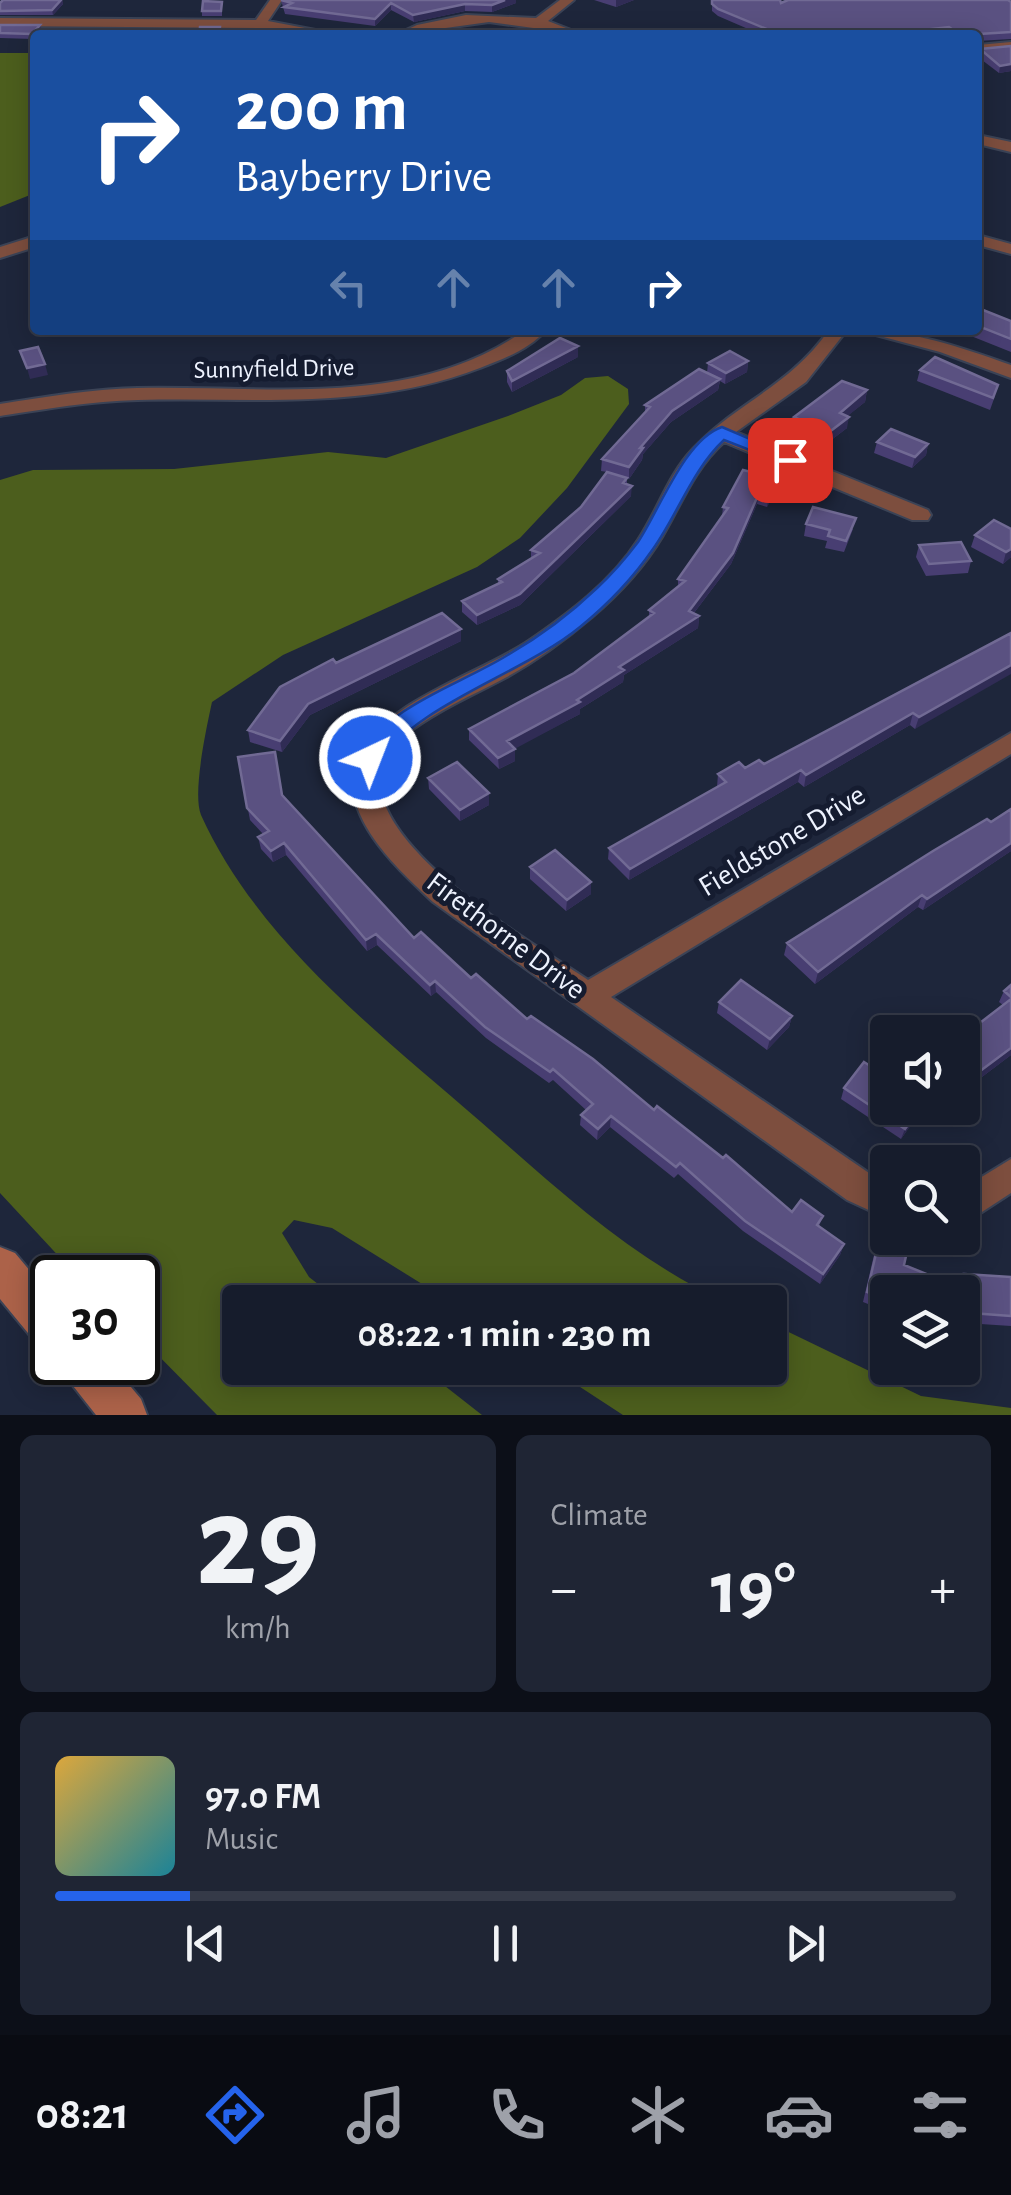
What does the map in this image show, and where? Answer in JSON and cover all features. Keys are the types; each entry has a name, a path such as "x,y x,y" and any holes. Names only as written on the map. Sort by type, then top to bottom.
{"main road":[{"path":"0,1267 30,1303"},
{"path":"100,1385 125,1415"}],"street":[{"path":"260,24 276,0"},
{"path":"538,23 568,0"},
{"path":"426,30 474,20 538,23 561,30"},
{"path":"0,22 260,24 301,30"},
{"path":"982,49 1011,46"},
{"path":"982,141 1011,147"},
{"path":"982,241 1011,248"},
{"path":"0,253 30,244"},
{"name":"Sunnyfield Drive","path":"0,410 138,394 296,399 363,394 449,373 491,357 528,335"},
{"name":"Firethorne Drive","path":"834,335 812,366 700,452 645,546 608,590 570,624 514,662 409,718 381,741 370,758 365,783 374,812 404,858 444,894 870,1194"},
{"path":"888,335 946,348 1011,372"},
{"path":"722,433 920,515"},
{"name":"Fieldstone Drive","path":"586,996 1011,742"},
{"path":"980,1196 1011,1174"}],"green space":[{"path":"0,53 30,53 30,195 0,207"},
{"path":"608,376 628,389 629,404 567,488 520,538 477,567 283,655 212,702 201,759 199,805 225,861 255,904 324,983 598,1221 692,1285 424,1285 332,1228 294,1220 282,1233 309,1277 319,1285 222,1285 222,1385 444,1385 482,1415 217,1415 160,1357 160,1255 58,1255 0,1193 0,480 33,470 174,469 328,452 386,458 561,395 585,378"},
{"path":"787,1331 870,1371 870,1385 898,1385 921,1396 1011,1408 1011,1415 623,1415 577,1385 787,1385"}],"building":[{"path":"3,0 61,0 52,10 0,11"},
{"path":"281,0 505,0 413,15 391,3 375,19 284,7 292,3"},
{"path":"712,0 1008,0 1011,32 982,34 982,30 949,27 769,30 712,4"},
{"path":"203,1 222,2 221,11 202,11"},
{"path":"0,25 40,25 30,34 0,33"},
{"path":"1011,46 1011,64 1000,66 982,49"},
{"path":"982,310 1011,321 1011,339 982,328"},
{"path":"560,338 578,346 512,381 507,371"},
{"path":"38,347 45,364 27,368 20,351"},
{"path":"730,351 748,361 726,373 708,363"},
{"path":"935,357 998,385 993,398 920,370"},
{"path":"699,369 720,379 672,411 629,467 602,459 650,407 645,405"},
{"path":"842,381 867,390 840,413 849,417 828,433 794,417"},
{"path":"891,429 928,444 915,457 877,442"},
{"path":"743,470 777,478 769,495 759,493 733,553 689,611 699,616 619,667 624,670 577,700 580,702 507,741 515,749 498,758 469,729 574,673 654,613 649,610 685,581 678,579 728,508 723,507"},
{"path":"607,472 627,478 623,483 632,486 520,594 477,615 462,601 502,582 498,579 540,553 531,550 581,507"},
{"path":"813,507 856,518 846,541 828,536 830,530 806,524"},
{"path":"994,520 1011,529 1011,549 1006,552 975,535"},
{"path":"961,542 971,561 929,564 919,545"},
{"path":"442,613 461,629 308,704 280,741 248,730 280,687 333,659 336,663"},
{"path":"1011,633 1011,665 919,717 913,713 806,775 801,770 630,869 609,848 726,782 718,774 739,762 745,768 759,760 764,764"},
{"path":"275,752 282,795 414,938 421,932 471,978 476,974 527,1019 531,1016 593,1059 654,1110 657,1106 723,1158 726,1155 792,1212 801,1200 823,1216 817,1225 844,1244 823,1274 745,1221 680,1163 676,1167 611,1116 598,1129 581,1115 593,1104 553,1069 550,1072 485,1027 435,981 430,985 376,934 366,940 284,843 271,851 258,837 269,831 247,808 238,757"},
{"path":"457,762 489,793 460,810 428,778"},
{"path":"1011,809 1011,843 927,899 922,895 818,972 787,943 933,851"},
{"path":"555,850 591,882 567,900 530,867"},
{"path":"741,980 792,1016 770,1039 719,1002"},
{"path":"1011,999 1011,1048 980,1071 980,1023"},
{"path":"864,1062 870,1066 870,1105 844,1088"},
{"path":"876,1255 903,1255 904,1265 929,1275 871,1275"},
{"path":"980,1275 1011,1277 1011,1316 980,1314"}],"route":[{"path":"370,758 381,741 409,718 514,662 570,624 608,590 645,546 700,452 722,433 790,460"}]}
